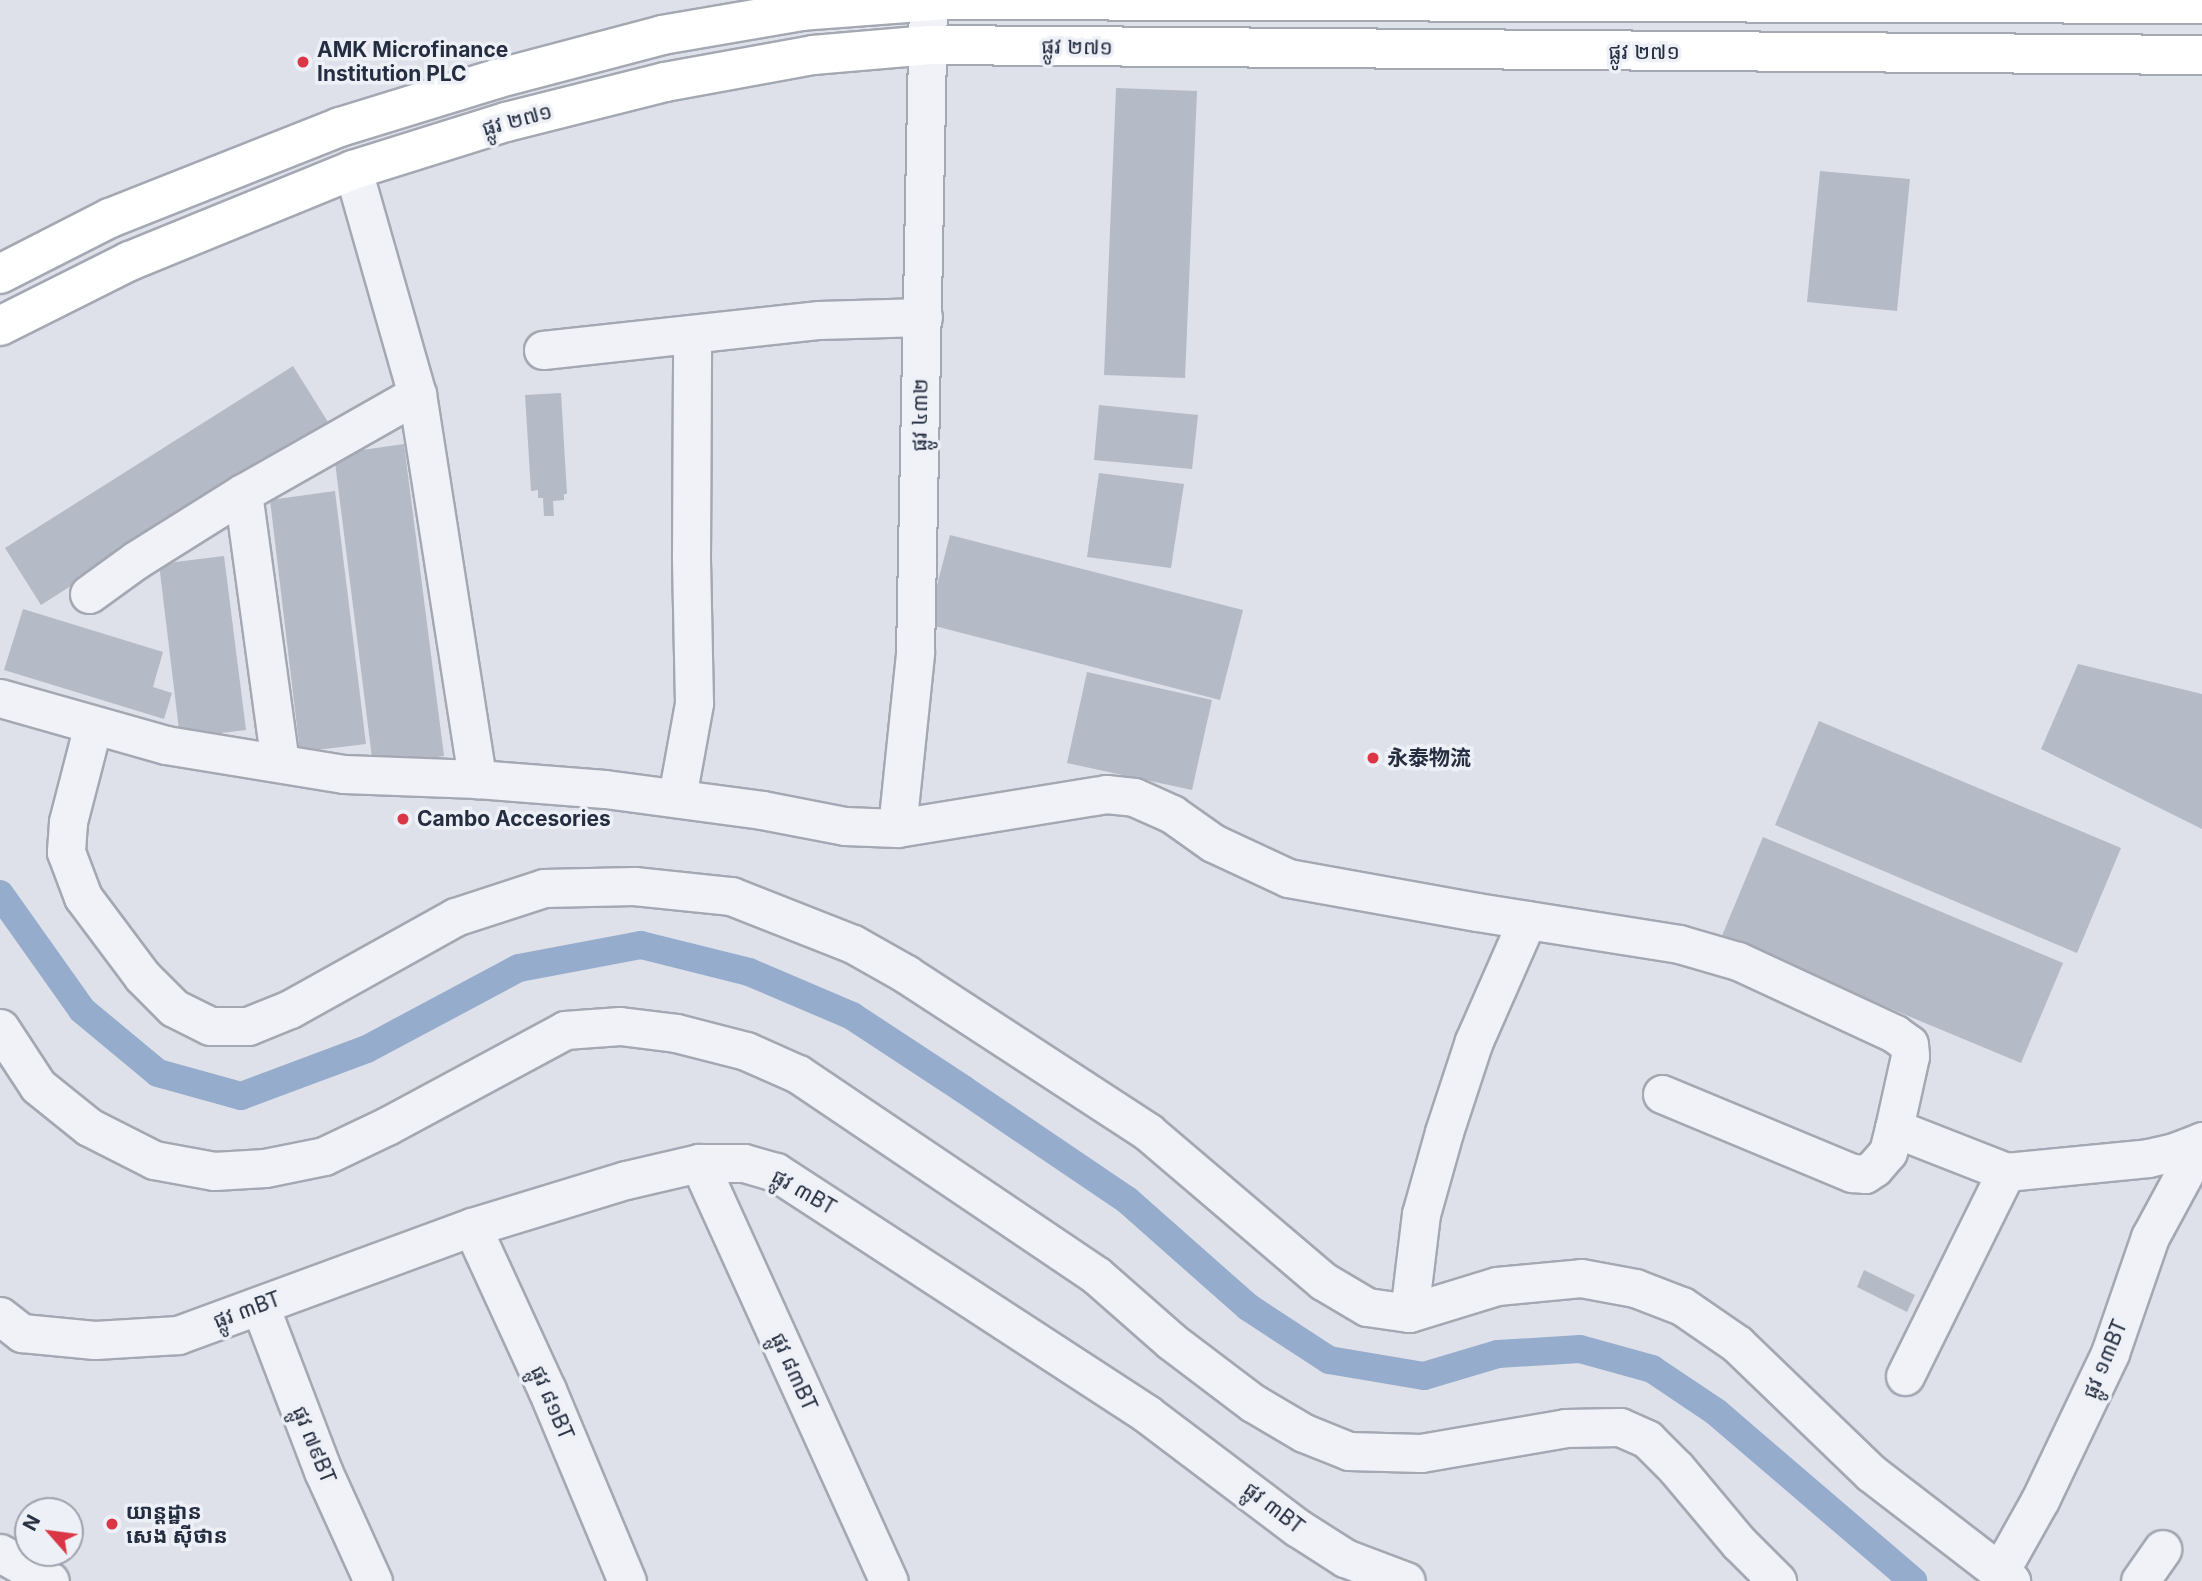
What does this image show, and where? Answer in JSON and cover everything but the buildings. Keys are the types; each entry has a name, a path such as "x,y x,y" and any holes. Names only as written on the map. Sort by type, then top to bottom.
{"main road":[{"path":"0,274 110,218 340,127 496,79 662,35 802,11 928,0 2202,4"},
{"name":"ផ្លូវ ២៧១","path":"0,326 130,261 353,170 506,121 665,82 813,55 930,46 2202,55"}],"street":[{"name":"ផ្លូវ ៤៣២","path":"897,828 915,653 930,46 928,0"},
{"path":"353,170 417,394 477,779"},
{"path":"543,350 819,320 923,317"},
{"path":"677,797 694,703 691,557 692,334"},
{"path":"89,594 136,560 243,493 417,394"},
{"path":"243,493 280,762"},
{"path":"0,698 166,745 344,774 477,779 677,797 845,826 897,828 1093,795 1134,797 1172,814 1213,843 1288,878 1679,944 1738,961 1895,1034 1909,1044 1910,1056 1888,1153 1866,1174 1852,1173 1662,1094"},
{"path":"93,725 68,822 66,852 83,897 142,976 174,1008 210,1026 248,1026 290,1009 454,917 544,888 634,886 731,896 853,944 906,974 1148,1132 1323,1281 1367,1307 1409,1313 1497,1286 1581,1278 1635,1288 1682,1306 1737,1344 1871,1473 2005,1577"},
{"path":"1409,1313 1421,1214 1444,1132 1474,1041 1527,920"},
{"path":"0,1028 38,1086 89,1127 154,1160 214,1171 265,1168 324,1156 387,1126 565,1030 620,1026 676,1033 746,1051 798,1074 1096,1275 1171,1341 1253,1403 1304,1433 1349,1451 1421,1453 1565,1428 1620,1426 1647,1439 1676,1468 1739,1543 1777,1581"},
{"path":"1894,1128 2006,1172 2100,1166 2174,1153 2202,1141"},
{"name":"ផ្លូវ ១៣BT","path":"2005,1577 2110,1353 2150,1237 2202,1141"},
{"name":"ផ្លូវ ៣BT","path":"0,1316 22,1333 95,1340 178,1335 472,1227 626,1180 699,1163 744,1163 776,1172 1147,1414 1345,1558 1406,1581"},
{"name":"ផ្លូវ ៨៣BT","path":"699,1163 889,1581"},
{"path":"1905,1376 2006,1172"},
{"name":"ផ្លូវ ៨១BT","path":"472,1227 547,1390 627,1581"},
{"name":"ផ្លូវ ៧៩BT","path":"260,1306 323,1471 373,1581"},
{"path":"2140,1581 2162,1549"},
{"path":"0,1553 50,1581"}],"waterway":[{"path":"0,894 82,1010 158,1073 241,1096 367,1049 519,968 641,945 749,972 852,1016 963,1089 1127,1200 1248,1307 1329,1360 1424,1376 1498,1354 1580,1349 1652,1369 1716,1412 1913,1581"}],"place":[{"name":"AMK Microfinance Institution PLC","path":"303,62"},
{"name":"永泰物流","path":"1373,758"},
{"name":"Cambo Accesories","path":"403,819"},
{"name":"យាន្ដដ្ឋាន សេង ស៊ីថាន","path":"112,1524"}]}
